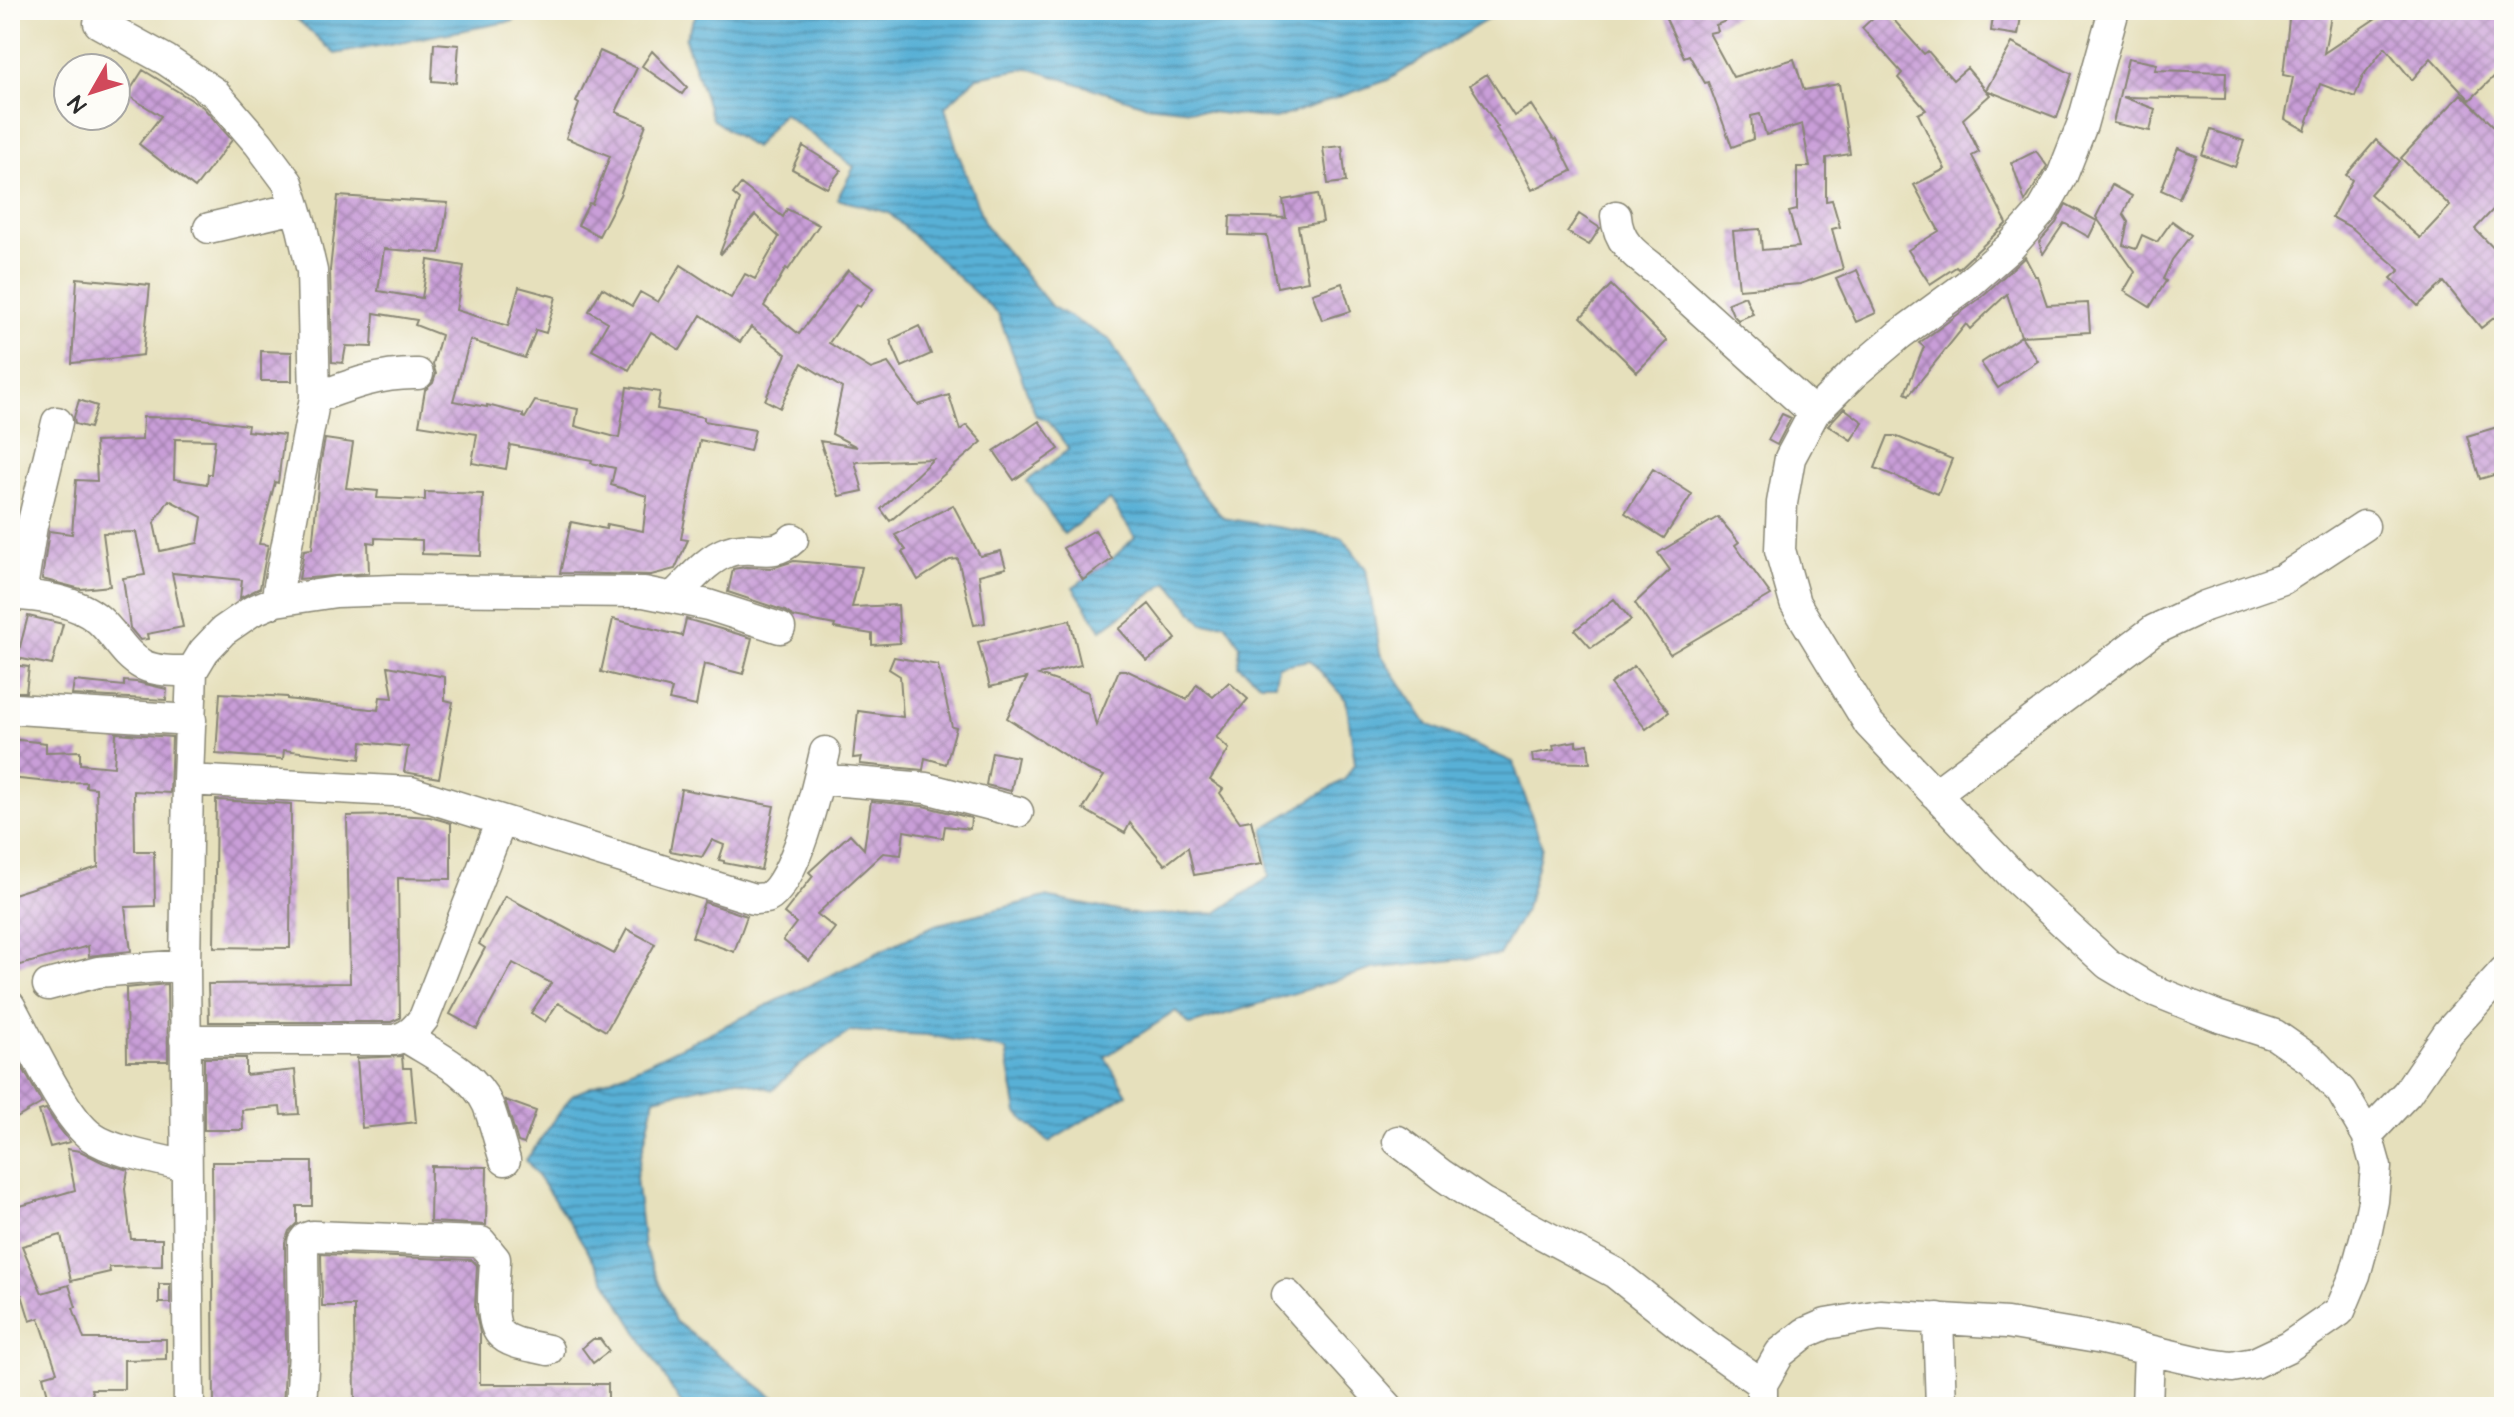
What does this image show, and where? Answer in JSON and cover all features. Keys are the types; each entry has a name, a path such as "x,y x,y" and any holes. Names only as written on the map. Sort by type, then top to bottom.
{"street":[{"path":"1398,1141 1482,1202 1615,1273 1762,1395 1780,1353 1805,1333 1826,1324 1880,1315 2007,1323 2097,1338 2232,1367 2254,1363 2288,1347 2340,1311 2355,1275 2373,1201 2376,1167 2367,1135 2341,1091 2311,1060 2275,1035 2150,989 2108,964 2014,877 1869,724 1795,603 1780,550 1782,503 1790,458 1814,413 1899,335 1967,285 2010,247 2042,211 2062,176 2082,125 2114,10"},
{"path":"99,23 166,60 215,93 288,183 296,208 312,271 315,398 276,601"},
{"path":"209,228 296,208"},
{"path":"1616,216 1617,231 1631,251 1814,413"},
{"path":"315,398 360,381 394,373 418,374"},
{"path":"57,422 15,595 67,603 98,619 134,660 147,667 192,671"},
{"path":"1935,794 2154,630 2205,606 2283,579 2364,526"},
{"path":"674,596 721,555 746,548 778,550 793,539"},
{"path":"189,1407 185,1040 188,780 192,671 204,651 223,631 252,611 276,601 336,592 644,592 674,596 780,628"},
{"path":"16,709 191,720"},
{"path":"188,780 411,792 754,899 766,898 778,887 794,862 822,766 1018,812"},
{"path":"185,1040 394,1040 406,1037 424,1018 501,821"},
{"path":"48,985 98,972 185,965"},
{"path":"2367,1135 2407,1093 2448,1033 2504,971"},
{"path":"10,1006 63,1102 90,1136 105,1144 186,1166"},
{"path":"406,1037 461,1073 480,1091 505,1160"},
{"path":"301,1407 303,1242 312,1236 481,1242 495,1259 493,1318 501,1334 517,1343 548,1350"},
{"path":"1287,1295 1388,1407"},
{"path":"1938,1318 1941,1407"},
{"path":"2147,1407 2149,1351"}],"water":[{"path":"287,10 525,10 513,21 335,54"},
{"path":"698,10 1503,10 1388,80 1275,119 1145,105 1028,68 977,77 945,107 957,150 985,225 1051,306 1110,340 1196,486 1223,518 1343,538 1366,569 1380,653 1427,724 1513,762 1542,846 1526,908 1499,955 1373,969 1190,1025 1176,1011 1105,1057 1127,1094 1049,1142 1017,1113 1006,1050 927,1035 851,1031 797,1067 773,1090 736,1079 655,1098 636,1177 644,1247 675,1321 769,1394 791,1407 683,1407 573,1227 526,1160 572,1095 645,1064 935,925 1045,897 1139,915 1216,913 1269,877 1264,828 1345,779 1355,763 1346,700 1310,660 1278,666 1275,683 1260,683 1238,665 1240,645 1225,623 1203,624 1168,582 1101,630 1073,587 1112,559 1135,537 1110,500 1064,534 1027,481 1069,449 1047,420 1036,416 998,314 889,213 837,199 854,167 783,113 754,148 712,119 685,39"}],"building":[{"path":"1662,10 1751,10 1716,25 1718,31 1709,33 1733,77 1794,59 1804,90 1839,84 1850,154 1826,158 1826,201 1832,200 1840,227 1832,229 1843,269 1800,284 1739,289 1733,231 1760,229 1762,250 1799,247 1789,212 1797,210 1797,167 1810,167 1802,124 1766,135 1760,114 1751,116 1753,139 1732,147 1708,82 1705,83 1689,55 1684,57"},
{"path":"1881,10 1885,10 1924,54 1928,51 1953,80 1967,68 1990,95 1963,119 1979,152 1972,156 2007,223 1958,269 1956,267 1930,284 1908,250 1939,231 1914,185 1945,169 1918,114 1926,110 1898,78 1902,73 1862,28"},
{"path":"1994,10 2022,10 2018,35 1991,31"},
{"path":"2290,10 2332,10 2324,53 2388,10 2504,10 2504,67 2470,100 2431,58 2412,80 2385,47 2363,76 2355,97 2320,84 2305,130 2285,119 2293,77 2283,75"},
{"path":"434,43 459,45 456,83 432,81"},
{"path":"2012,43 2072,74 2057,118 1986,90"},
{"path":"600,51 637,68 616,112 646,124 620,195 599,236 578,225 589,203 592,204 610,156 566,138 579,104 576,102"},
{"path":"652,51 687,87 682,94 642,66"},
{"path":"2128,58 2157,64 2155,70 2226,72 2225,99 2123,97 2155,109 2150,131 2113,123"},
{"path":"143,70 203,107 232,140 195,188 139,144 161,116 132,98 132,87"},
{"path":"1487,74 1514,116 1531,105 1556,139 1572,171 1532,190 1498,127 1470,85"},
{"path":"2461,94 2504,136 2504,178 2494,188 2504,198 2475,229 2504,259 2504,310 2481,328 2444,282 2418,306 2391,278 2400,270 2352,228 2332,217 2352,180 2346,175 2376,140 2400,161 2370,194 2420,238 2450,206 2401,158"},
{"path":"2211,130 2244,141 2235,167 2202,155"},
{"path":"803,146 841,170 827,188 792,169"},
{"path":"1342,146 1346,182 1328,184 1323,148"},
{"path":"2178,148 2197,156 2179,198 2161,190"},
{"path":"2036,151 2047,166 2025,202 2012,163"},
{"path":"741,184 783,217 787,209 819,225 788,270 786,268 764,306 799,334 848,270 873,288 860,307 856,305 829,343 871,369 888,363 918,405 949,395 960,430 967,425 982,442 890,521 881,509 933,459 855,462 863,491 839,496 820,441 857,447 832,434 842,388 802,363 780,408 765,400 786,354 751,327 740,342 701,315 680,350 651,332 629,370 592,350 608,322 589,311 602,288 632,306 640,292 658,302 681,265 731,298 745,274 755,279 779,237 755,215 720,253 740,200 733,194"},
{"path":"2112,185 2132,196 2123,214 2128,222 2123,245 2136,249 2142,235 2157,242 2172,221 2191,235 2172,260 2163,279 2166,281 2150,307 2124,291 2135,272 2096,217"},
{"path":"1318,194 1323,222 1298,226 1308,281 1277,287 1267,236 1229,235 1230,216 1286,218 1283,200"},
{"path":"338,196 448,203 440,253 384,249 378,291 422,298 428,260 464,266 456,310 508,326 519,287 556,297 546,333 536,330 525,358 470,340 453,401 487,405 523,414 525,418 535,401 578,409 575,426 619,438 627,387 660,392 657,409 755,430 750,451 700,440 681,539 688,540 675,569 651,575 560,573 571,522 606,529 607,524 643,531 647,496 611,485 615,468 591,463 592,460 510,445 506,469 472,463 477,434 419,425 425,390 433,383 436,374 433,364 441,335 415,325 417,320 374,313 372,347 346,346 343,363 332,362 330,270"},
{"path":"2066,204 2097,221 2089,237 2064,223 2043,254 2039,242 2056,223"},
{"path":"1579,214 1600,228 1589,245 1567,232"},
{"path":"2025,257 2037,276 2047,305 2088,303 2090,332 2021,336 2007,294 1970,329 1966,324 1909,395 1905,393 1924,347 1919,343 1979,299"},
{"path":"1857,270 1876,313 1856,322 1836,279"},
{"path":"77,278 150,285 143,355 72,363"},
{"path":"1342,283 1351,311 1322,320 1312,293"},
{"path":"1611,285 1667,341 1637,372 1581,317"},
{"path":"1745,296 1753,314 1738,320 1728,303"},
{"path":"919,326 931,354 902,367 890,340"},
{"path":"2021,336 2038,361 1998,388 1981,363"},
{"path":"261,351 292,352 292,381 261,381"},
{"path":"79,400 97,406 90,428 75,424"},
{"path":"1844,408 1863,422 1851,440 1828,425"},
{"path":"1782,414 1791,418 1777,445 1768,440"},
{"path":"143,417 194,418 248,425 247,431 284,435 278,483 275,482 259,544 268,545 260,588 240,598 242,580 172,573 183,627 147,634 148,639 140,640 130,628 123,578 145,575 136,532 103,533 110,586 81,589 42,579 49,531 72,534 76,480 97,481 95,442 142,440","holes":["175,439 215,440 207,484 174,479","169,500 202,517 198,543 160,551 154,523"]},
{"path":"1039,421 1059,449 1014,480 994,451"},
{"path":"2504,425 2504,472 2480,479 2467,436"},
{"path":"1888,436 1952,459 1938,494 1875,468"},
{"path":"325,439 353,443 346,488 378,491 377,498 425,500 425,492 483,494 481,556 422,554 422,540 375,538 375,543 368,542 369,573 299,579 304,550 312,549"},
{"path":"1653,469 1692,494 1664,538 1625,513"},
{"path":"953,505 980,556 1001,551 1006,568 979,575 985,623 974,625 958,559 950,560 918,580 902,552 906,550 895,535"},
{"path":"1718,517 1739,542 1735,545 1771,595 1670,654 1635,603 1670,570 1658,553"},
{"path":"1095,530 1112,559 1083,580 1063,548"},
{"path":"794,561 862,567 852,607 898,605 900,643 872,645 872,634 794,617 785,611 728,592 733,569 772,568"},
{"path":"1614,599 1631,620 1591,648 1575,630"},
{"path":"1149,604 1176,639 1147,661 1119,629"},
{"path":"28,616 63,624 52,665 17,658"},
{"path":"613,619 682,636 686,619 752,638 743,674 704,664 696,706 669,700 672,689 601,672"},
{"path":"1070,620 1081,665 1039,675 1088,692 1096,725 1119,670 1126,670 1187,699 1197,684 1213,697 1229,682 1248,699 1216,737 1229,749 1210,780 1223,789 1220,793 1240,822 1251,820 1262,864 1194,875 1188,847 1165,865 1130,823 1125,833 1083,809 1104,776 1086,769 1007,718 1027,678 990,687 978,642"},
{"path":"894,657 938,665 952,727 956,728 946,764 925,758 923,770 860,764 862,757 853,758 858,711 903,717 900,676 889,669"},
{"path":"10,665 29,667 26,692 10,692"},
{"path":"388,666 445,677 445,700 453,702 439,778 404,772 408,747 362,742 360,759 284,750 283,759 216,754 220,693 287,697 378,710 380,697 393,698"},
{"path":"1634,666 1669,712 1646,729 1610,684"},
{"path":"74,681 124,686 124,681 136,682 167,689 166,700 72,695"},
{"path":"116,733 172,737 170,793 134,791 135,851 154,851 155,906 125,907 131,951 89,956 88,946 10,968 10,895 98,867 96,788 86,787 86,782 59,783 10,778 10,739 46,743 46,752 80,751 80,764 114,767"},
{"path":"1576,741 1576,746 1588,744 1590,763 1533,762 1532,754 1554,750 1553,745"},
{"path":"992,752 1018,757 1011,791 986,785"},
{"path":"681,789 774,806 761,870 719,860 724,845 712,840 702,857 670,851"},
{"path":"216,800 291,804 290,948 214,947"},
{"path":"871,801 923,806 971,818 970,829 945,826 943,838 904,831 901,855 883,853 817,914 835,928 809,961 783,940 796,923 784,913 813,876 809,872 850,834 864,849"},
{"path":"347,816 430,817 451,823 451,879 398,878 400,1018 391,1022 209,1022 208,984 350,983"},
{"path":"505,896 614,954 627,929 655,944 606,1031 558,1003 545,1022 531,1013 551,983 513,963 477,1029 450,1014 485,948 479,944"},
{"path":"704,902 747,916 734,952 692,937"},
{"path":"167,984 168,1061 127,1061 126,988"},
{"path":"10,1045 42,1103 10,1122"},
{"path":"402,1056 403,1068 411,1068 416,1122 362,1128 357,1058"},
{"path":"204,1058 246,1058 246,1075 295,1070 299,1114 281,1115 280,1107 242,1110 243,1130 204,1130"},
{"path":"505,1100 536,1111 524,1144 518,1142"},
{"path":"46,1109 70,1142 50,1147 39,1111"},
{"path":"67,1149 128,1170 125,1189 131,1239 162,1239 162,1266 109,1267 110,1272 71,1281 61,1235 22,1246 42,1293 69,1285 84,1339 166,1339 166,1359 124,1360 124,1389 91,1389 96,1407 51,1407 43,1376 57,1372 39,1318 30,1321 22,1295 19,1297 10,1277 10,1209 75,1190"},
{"path":"212,1162 312,1162 312,1206 297,1206 297,1223 289,1231 285,1242 283,1407 214,1407"},
{"path":"431,1166 487,1167 486,1225 430,1222"},
{"path":"321,1254 472,1260 477,1265 475,1309 480,1333 480,1384 608,1384 608,1407 355,1407 354,1306 322,1306"},
{"path":"159,1284 170,1284 170,1303 159,1303"},
{"path":"593,1339 600,1339 609,1351 593,1363 582,1348"}]}
